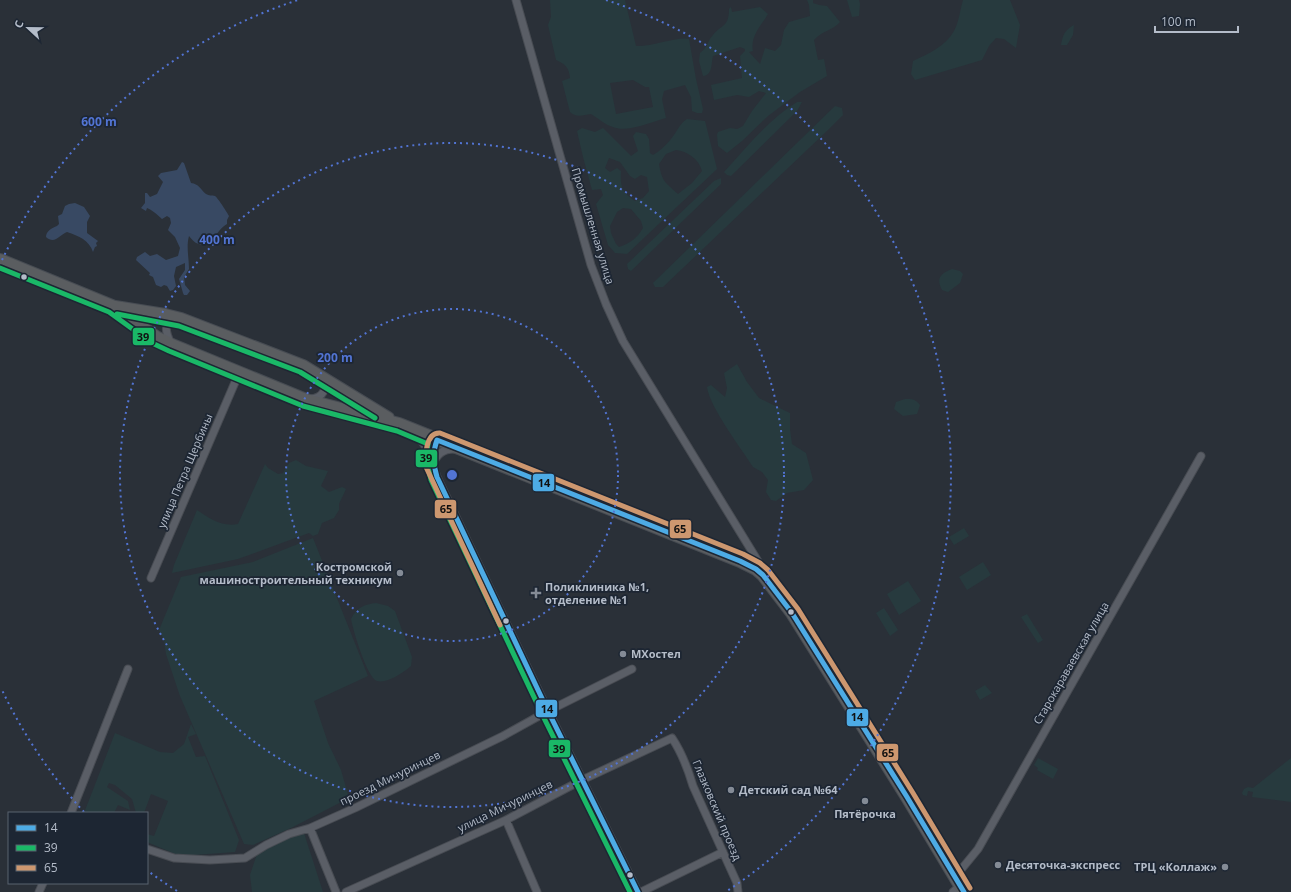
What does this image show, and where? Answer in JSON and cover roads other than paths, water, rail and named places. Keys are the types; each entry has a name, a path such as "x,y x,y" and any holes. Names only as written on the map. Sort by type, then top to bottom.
{"highway":[{"path":"0,260 112,306 181,319 303,366 403,426"},
{"path":"112,306 156,337 239,373 306,400 403,426 740,561 756,569 773,587 792,613 907,797 958,887"}],"street":[{"name":"Промышленная улица","path":"516,0 591,265 606,304 624,341 773,587"},
{"path":"172,345 166,332 167,326 170,321 181,319"},
{"name":"улица Петра Щербины","path":"151,578 239,373"},
{"path":"306,400 315,399 321,395 325,383 319,375"},
{"path":"403,426 417,435 429,453 433,465 548,711 638,892"},
{"path":"433,465 434,448 437,440"},
{"path":"433,465 435,459 444,450 460,449"},
{"name":"Старокараваевская улица","path":"958,887 1201,456"},
{"path":"71,812 128,669"},
{"name":"проезд Мичуринцев","path":"148,849 174,858 210,860 245,858 266,845 289,834 310,828 356,808 503,736 548,711 632,669"},
{"name":"улица Мичуринцев","path":"346,892 506,820 582,780 672,738"},
{"name":"Глазковский проезд","path":"672,738 679,747 689,771 693,786 737,883 738,892"},
{"path":"506,820 537,892"},
{"path":"310,828 336,892"},
{"path":"641,892 723,852"}],"water":[{"path":"182,162 184,163 191,183 198,186 207,195 215,196 229,216 227,224 220,230 215,239 211,241 204,244 198,244 189,236 189,269 184,277 185,285 190,291 187,295 184,295 183,293 179,279 185,270 185,263 176,267 174,276 176,286 170,291 167,286 164,285 161,287 156,285 153,277 149,275 150,273 136,260 137,257 145,252 150,256 157,254 166,260 178,256 180,248 175,237 168,230 171,223 170,218 167,216 162,219 149,209 147,208 146,211 141,208 145,203 145,193 147,193 150,197 157,194 163,182 158,176 161,173 177,170"},
{"path":"75,203 84,207 90,216 87,222 87,233 98,241 93,252 86,241 67,232 54,240 46,237 48,231 59,224 58,216 62,214 65,206"}],"place":[{"name":"Костромской машиностроительный техникум","path":"400,573"},
{"name":"Поликлиника №1, отделение №1","path":"536,593"},
{"name":"МХостел","path":"623,654"},
{"name":"Детский сад №64","path":"731,790"},
{"name":"Пятёрочка","path":"865,801"},
{"name":"Десяточка-экспресс","path":"998,865"},
{"name":"ТРЦ «Коллаж»","path":"1225,867"}]}
